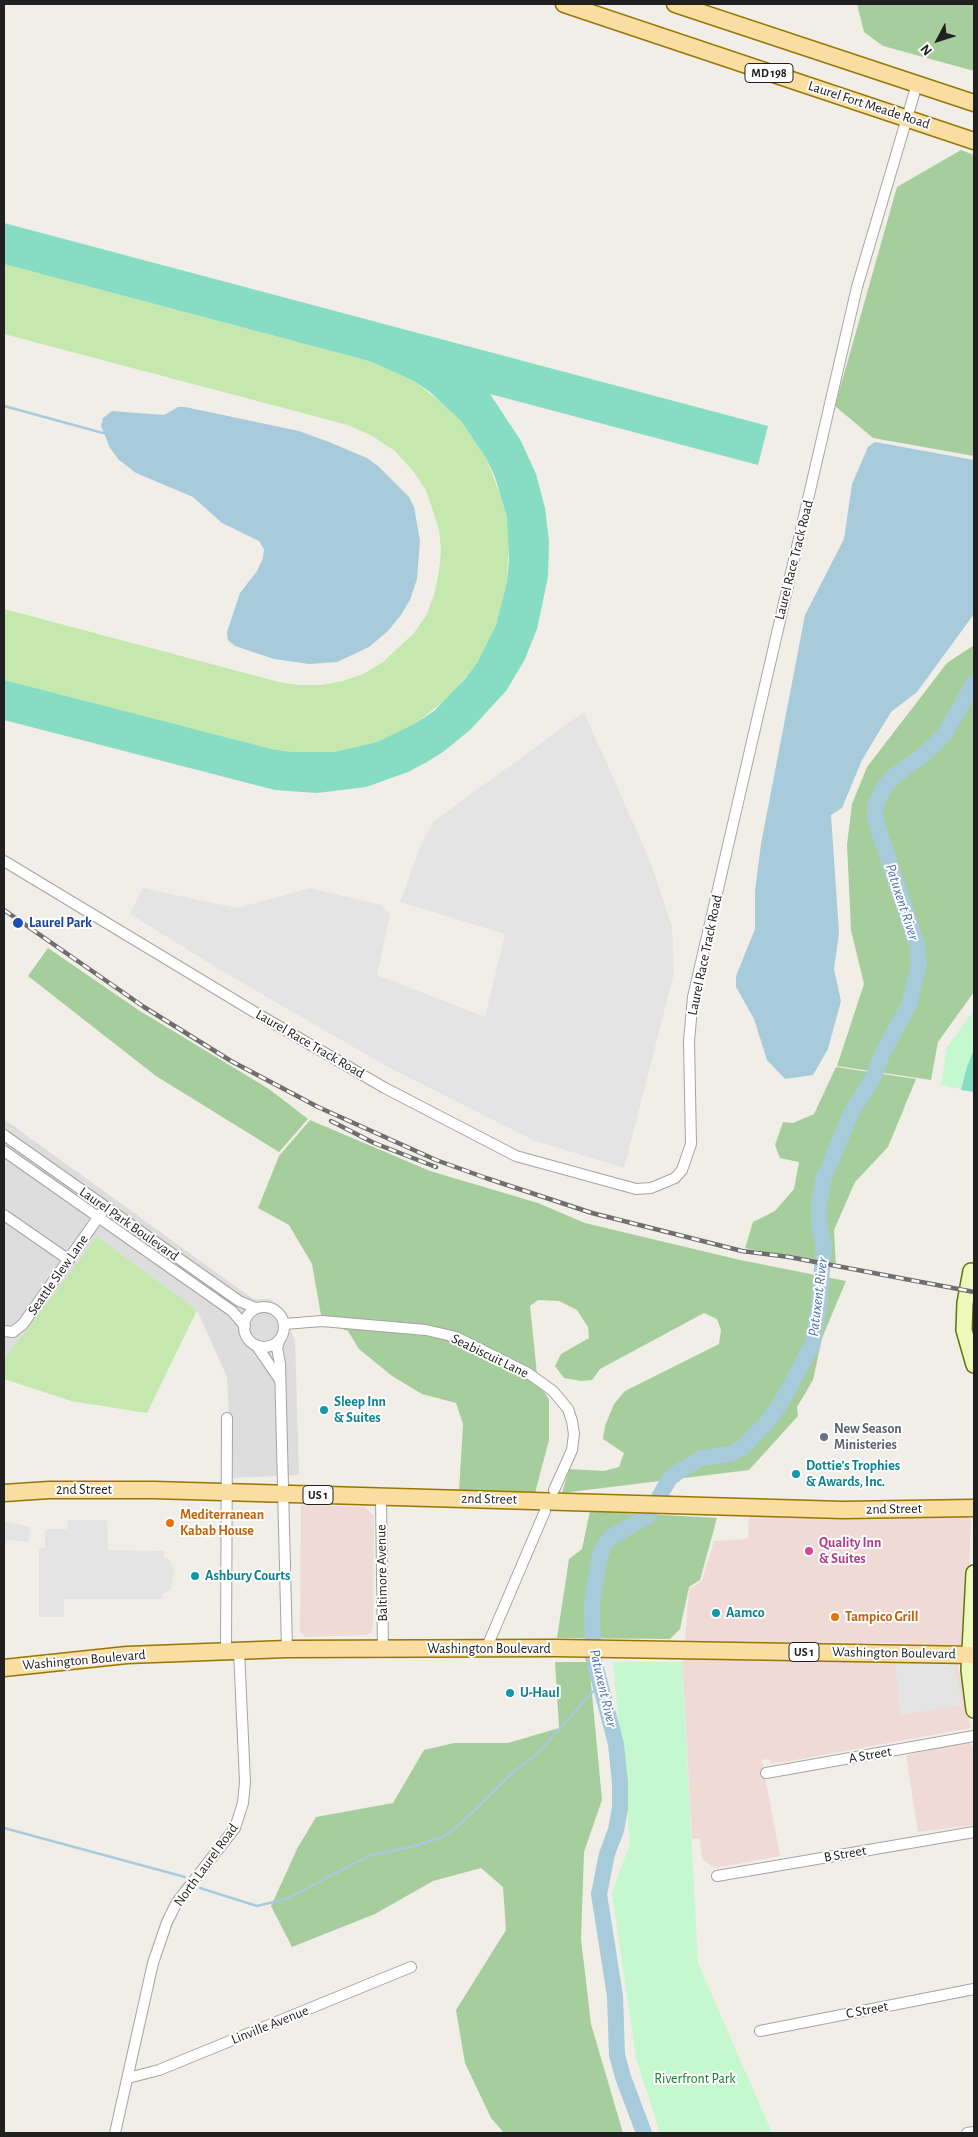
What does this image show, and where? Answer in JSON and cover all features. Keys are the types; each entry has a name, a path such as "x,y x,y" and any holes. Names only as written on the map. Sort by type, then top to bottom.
{"main road":[{"name":"Laurel Fort Meade Road","path":"564,4 974,141"},
{"name":"MD 198","path":"675,4 974,103"},
{"name":"2nd Street","path":"4,1494 50,1490 227,1492 729,1505 843,1510 974,1508"},
{"name":"Washington Boulevard","path":"4,1668 127,1655 287,1650 555,1648 972,1655"}],"street":[{"name":"Laurel Race Track Road","path":"4,861 256,1013 385,1088 516,1156 636,1189 651,1188 675,1178 682,1170 691,1144 689,1041 693,997 857,287 917,84"},
{"name":"Laurel Park Boulevard","path":"4,1135 239,1301 256,1308 262,1306 275,1310 280,1314 284,1324"},
{"name":"Laurel Park Boulevard","path":"4,1151 232,1311 245,1326 247,1336 256,1345 280,1380"},
{"name":"Seattle Slew Lane","path":"4,1331 13,1332 24,1324 106,1207"},
{"path":"4,1214 69,1260"},
{"path":"972,1272 965,1303 964,1330 968,1350 974,1365"},
{"path":"245,1326 247,1317 256,1308"},
{"name":"Seabiscuit Lane","path":"284,1324 322,1321 426,1330 456,1337 528,1373 553,1391 568,1409 572,1421 574,1434 572,1450 554,1490"},
{"path":"284,1324 283,1333 276,1348 280,1364 287,1650"},
{"path":"256,1345 269,1346 280,1339"},
{"name":"North Laurel Road","path":"116,2133 153,1963 166,1922 182,1896 235,1828 243,1803 245,1782 233,1651 227,1492 227,1418"},
{"name":"Baltimore Avenue","path":"381,1496 383,1649"},
{"path":"486,1649 545,1510"},
{"path":"974,1573 970,1684 974,1710"},
{"name":"A Street","path":"766,1773 974,1736"},
{"name":"B Street","path":"716,1876 974,1832"},
{"name":"Linville Avenue","path":"128,2078 160,2070 410,1967"},
{"name":"C Street","path":"760,2031 974,1990"},
{"path":"967,2133 974,2132"}],"shaded area":[{"path":"584,712 650,861 672,927 674,973 624,1168 533,1140 388,1067 227,974 130,914 143,888 237,908 310,888 381,905 390,914 377,975 485,1017 505,934 400,902 420,847 434,821"},
{"path":"4,1119 253,1299 270,1299 280,1306 295,1340 299,1475 232,1478 227,1377 197,1310 97,1238 4,1359"},
{"path":"301,1505 365,1507 374,1516 373,1628 371,1633 365,1635 305,1637 300,1631"},
{"path":"749,1513 966,1514 971,1520 967,1609 963,1646 884,1643 685,1642 689,1589 702,1581 714,1541 748,1539"},
{"path":"68,1520 107,1520 108,1550 164,1551 164,1557 169,1560 174,1569 171,1589 163,1594 162,1599 64,1599 64,1617 39,1617 39,1548 45,1548 45,1529 67,1529"},
{"path":"4,1521 30,1527 29,1542 8,1540 4,1548"},
{"path":"682,1658 957,1661 971,1728 784,1762 771,1763 769,1759 762,1760 780,1856 715,1868 702,1859 700,1839 692,1839"},
{"path":"895,1663 951,1663 954,1666 962,1705 900,1715"},
{"path":"968,1742 974,1747 974,1825 918,1832 906,1755"}],"green space":[{"path":"857,4 974,4 974,71 883,46 864,32"},
{"path":"961,150 974,155 974,456 873,438 835,406 897,187"},
{"path":"4,223 768,426 758,465 490,394 521,441 536,474 545,508 549,542 548,577 537,629 524,661 506,691 470,730 443,752 427,762 408,772 366,787 317,793 275,790 4,720 4,680 271,749 292,752 334,752 377,742 416,723 434,711 464,680 477,663 496,625 507,582 509,561 507,517 495,477 486,458 461,421 430,392 412,380 369,361 4,264"},
{"path":"4,264 369,361 412,380 446,406 461,421 486,458 507,517 509,538 507,582 496,625 477,663 450,696 416,723 377,742 334,752 292,752 257,747 4,680 4,609 279,682 297,685 321,685 343,681 363,674 383,662 414,633 426,616 434,595 441,550 439,529 426,490 413,471 395,451 372,436 348,425 4,334"},
{"path":"974,645 974,992 938,1042 931,1080 837,1066 864,984 851,930 847,845 852,804 867,767 947,663"},
{"path":"48,948 140,1011 269,1089 308,1119 279,1152 156,1076 28,976"},
{"path":"974,1010 974,1092 941,1085 947,1047"},
{"path":"974,1049 974,1092 961,1090 967,1067"},
{"path":"836,1067 916,1079 888,1147 855,1182 834,1230 836,1267 745,1248 753,1222 775,1211 794,1189 799,1162 780,1158 775,1145 783,1122 793,1123 814,1114"},
{"path":"310,1120 430,1171 538,1203 585,1223 740,1260 846,1281 822,1338 813,1380 797,1407 798,1416 749,1470 562,1493 569,1469 604,1471 619,1467 624,1453 603,1439 605,1426 614,1404 625,1391 719,1344 721,1330 717,1319 704,1313 600,1369 592,1380 581,1381 564,1378 555,1366 561,1354 589,1338 588,1327 577,1310 559,1301 538,1300 530,1306 538,1384 549,1399 549,1440 535,1493 459,1492 463,1424 456,1403 422,1394 392,1376 359,1349 348,1331 322,1321 312,1264 289,1225 258,1208 279,1156"},
{"path":"97,1237 197,1310 147,1413 71,1401 4,1379 4,1359"},
{"path":"590,1511 717,1518 700,1580 689,1587 680,1629 670,1639 557,1638 569,1559 582,1549"},
{"path":"555,1662 589,1662 602,1800 584,1852 581,1939 591,2024 623,2133 504,2133 491,2118 465,2063 456,2010 506,1930 503,1887 481,1868 433,1881 375,1914 292,1947 271,1906 298,1847 316,1817 393,1803 424,1750 454,1743 508,1743 559,1728"},
{"name":"Riverfront Park","path":"613,1662 682,1662 698,1963 772,2133 660,2133 636,2058 612,1894 630,1843"}],"water":[{"path":"178,407 299,431 329,442 367,458 378,466 409,497 414,507 420,541 417,579 410,600 401,615 388,631 369,647 337,662 309,664 274,659 235,646 228,640 227,632 240,593 257,571 263,558 264,549 259,541 222,523 193,497 136,473 119,460 110,448 101,426 103,418 112,411 164,415"},
{"path":"875,442 974,460 974,614 917,692 891,712 862,760 842,808 831,815 839,933 834,969 841,1001 828,1049 813,1075 785,1079 767,1060 754,1019 736,987 736,976 755,929 755,891 761,844 805,615 844,539 852,484 868,447"}],"waterway":[{"path":"4,406 103,433"},
{"name":"Patuxent River","path":"644,2133 623,2077 617,2055 615,1996 599,1894 607,1854 616,1830 620,1808 620,1783 616,1744 593,1657 592,1604 599,1559 604,1545 611,1537 648,1516 670,1478 701,1458 730,1454 742,1448 768,1421 782,1401 813,1343 819,1306 824,1246 819,1224 819,1206 823,1180 851,1113 873,1078 882,1054 909,1005 919,964 917,945 878,828 875,816 876,804 884,787 894,776 921,757 944,735 974,683"},
{"path":"200,1888 257,1906 286,1899 371,1855 411,1847 443,1837 458,1826 513,1772 536,1755 599,1685"},
{"path":"4,1828 185,1877"}],"railway":[{"path":"4,910 144,1007 231,1061 318,1107 436,1160 592,1213 742,1251 789,1257 974,1292"},
{"path":"331,1121 374,1143 436,1167"}],"place":[{"name":"Laurel Park","path":"18,923"},
{"name":"Sleep Inn & Suites","path":"324,1410"},
{"name":"New Season Ministeries","path":"824,1437"},
{"name":"Dottie’s Trophies & Awards, Inc.","path":"796,1474"},
{"name":"Mediterranean Kabab House","path":"170,1523"},
{"name":"Quality Inn & Suites","path":"809,1551"},
{"name":"Ashbury Courts","path":"195,1576"},
{"name":"Aamco","path":"716,1613"},
{"name":"Tampico Grill","path":"835,1617"},
{"name":"U-Haul","path":"510,1693"}]}
